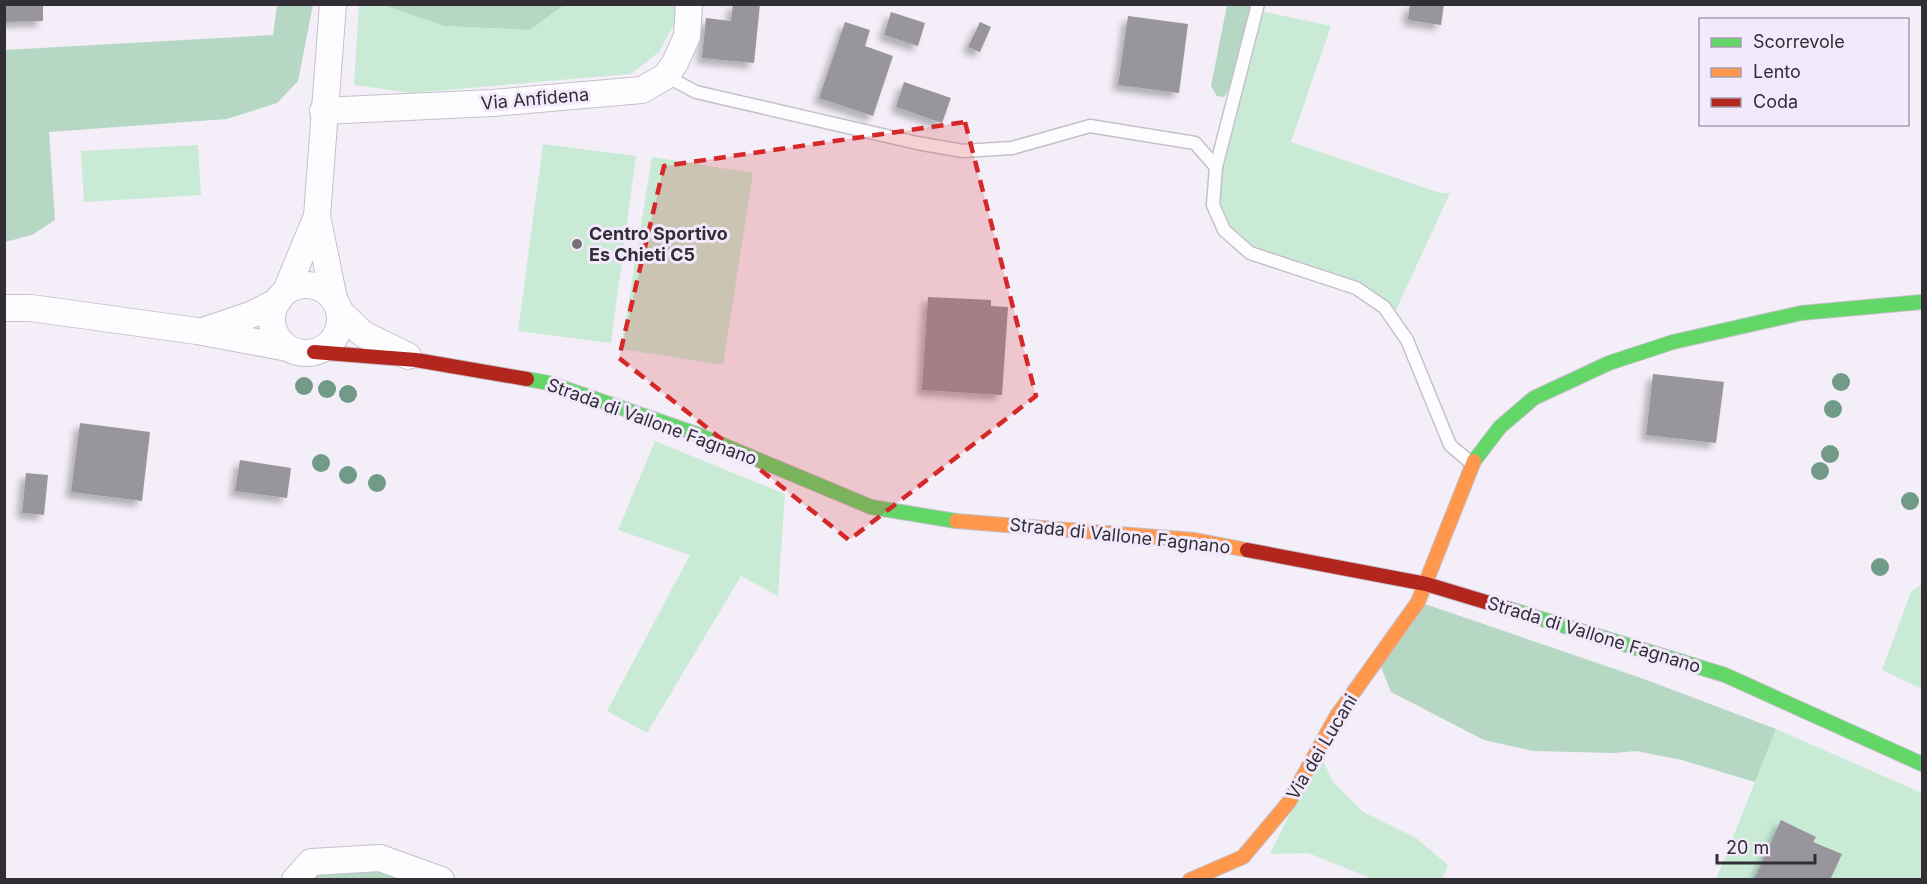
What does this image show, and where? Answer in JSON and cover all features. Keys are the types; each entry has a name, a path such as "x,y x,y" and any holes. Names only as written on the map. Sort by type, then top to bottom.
{"street":[{"path":"4,308 31,308 197,331 305,353 314,352 332,342 340,322 317,216 323,111 333,4"},
{"path":"666,76 687,36 689,4"},
{"name":"Via Anfidena","path":"323,111 492,103 642,90 666,76"},
{"path":"288,348 280,341 272,322 317,216"},
{"path":"197,331 219,327 253,315 296,287 317,287 337,306"},
{"name":"Via dei Lucani","path":"1190,879 1243,857 1289,802 1336,717 1418,602 1472,464 1500,427 1534,398 1609,363 1673,342 1801,313 1923,302"},
{"name":"Strada di Vallone Fagnano","path":"337,306 363,334 416,360"},
{"name":"Strada di Vallone Fagnano","path":"314,352 416,360 549,383 694,433 871,507 953,521 1195,540 1426,584 1725,675 1923,764"},
{"path":"295,879 311,862 380,858 441,879"}],"lane":[{"path":"1258,4 1216,167 1213,205 1224,230 1250,253 1356,288 1384,308 1407,340 1450,445 1472,464"},
{"path":"666,76 696,92 917,143 963,151 1012,148 1090,126 1195,143 1216,167"}],"highlighted area":[{"path":"965,122 1036,396 849,540 619,358 664,166"}],"green space":[{"path":"277,5 313,5 298,81 277,103 227,119 49,132 55,220 32,235 5,242 5,50 273,35"},
{"path":"359,5 383,5 444,26 530,30 564,5 685,5 659,52 631,74 411,93 354,85"},
{"path":"383,5 564,5 530,30 444,26"},
{"path":"1227,5 1253,5 1231,86 1224,97 1217,96 1211,86"},
{"path":"1261,11 1331,26 1291,142 1440,193 1450,193 1396,310 1362,288 1272,256 1243,242 1224,218 1219,192 1225,147"},
{"name":"Centro Sportivo Es Chieti C5","path":"543,144 636,156 611,343 518,331"},
{"path":"198,145 201,195 84,202 81,151"},
{"path":"652,157 753,173 723,365 621,349"},
{"path":"655,441 785,494 778,596 741,576 647,733 607,711 690,555 618,530"},
{"path":"1922,584 1922,689 1882,670 1911,592"},
{"path":"1422,603 1644,679 1776,729 1755,782 1682,760 1636,751 1614,753 1533,751 1484,740 1391,692 1379,662"},
{"path":"1776,729 1922,793 1922,879 1716,880"},
{"path":"1320,754 1333,782 1363,812 1416,838 1448,865 1442,879 1373,879 1308,853 1270,854"},
{"path":"388,868 420,880 307,880 312,874"}],"building":[{"path":"4,4 43,4 43,21 4,22"},
{"path":"733,4 760,4 754,63 702,58 706,18 731,21"},
{"path":"1410,4 1444,4 1441,25 1408,20"},
{"path":"891,12 925,23 918,46 884,35"},
{"path":"1128,16 1188,24 1179,93 1118,85"},
{"path":"845,22 870,30 865,46 893,56 873,116 819,98"},
{"path":"980,22 991,27 980,52 968,47"},
{"path":"904,82 951,98 942,123 896,107"},
{"path":"928,297 991,300 991,306 1008,307 1002,395 922,390"},
{"path":"1653,374 1724,382 1716,443 1646,435"},
{"path":"80,423 150,432 142,501 71,492"},
{"path":"240,460 291,468 287,498 235,491"},
{"path":"26,473 48,475 44,515 22,513"},
{"path":"1781,820 1816,837 1813,842 1842,854 1830,880 1754,880"}],"traffic: fast":[{"path":"1474,461 1500,427 1534,398 1609,363 1673,342 1801,313 1922,302"},
{"path":"527,379 549,383 694,433 871,507 956,521"},
{"path":"1509,609 1725,675 1922,764"}],"traffic: slow":[{"path":"1190,880 1243,857 1289,802 1336,717 1418,602 1474,461"},
{"path":"956,521 1195,540 1247,550"}],"traffic: jam":[{"path":"314,352 416,360 527,379"},
{"path":"1247,550 1426,584 1509,609"}],"place":[{"name":"Centro Sportivo Es Chieti C5","path":"577,244"}]}
